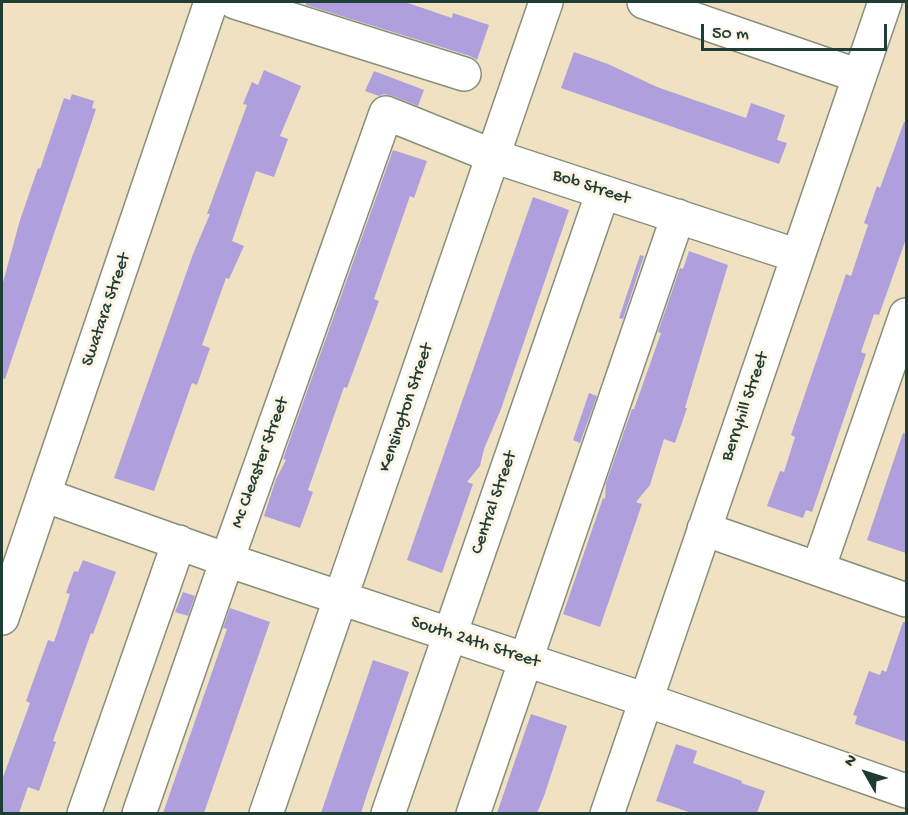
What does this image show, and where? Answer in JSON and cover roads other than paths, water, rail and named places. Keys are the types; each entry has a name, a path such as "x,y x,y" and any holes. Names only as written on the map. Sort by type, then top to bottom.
{"street":[{"name":"Swatara Street","path":"2,618 212,2"},
{"path":"235,2 464,74"},
{"name":"Kensington Street","path":"266,813 546,2"},
{"path":"644,2 859,76"},
{"name":"Berryhill Street","path":"607,813 885,2"},
{"name":"Bob Street","path":"386,113 494,156 798,256"},
{"name":"Mc Cleaster Street","path":"139,813 386,113"},
{"name":"Central Street","path":"388,813 603,192"},
{"path":"473,813 678,216"},
{"path":"818,569 906,315"},
{"name":"South 24th Street","path":"44,495 340,599 646,700 906,791"},
{"path":"704,529 906,600"},
{"path":"84,813 179,542"}]}
